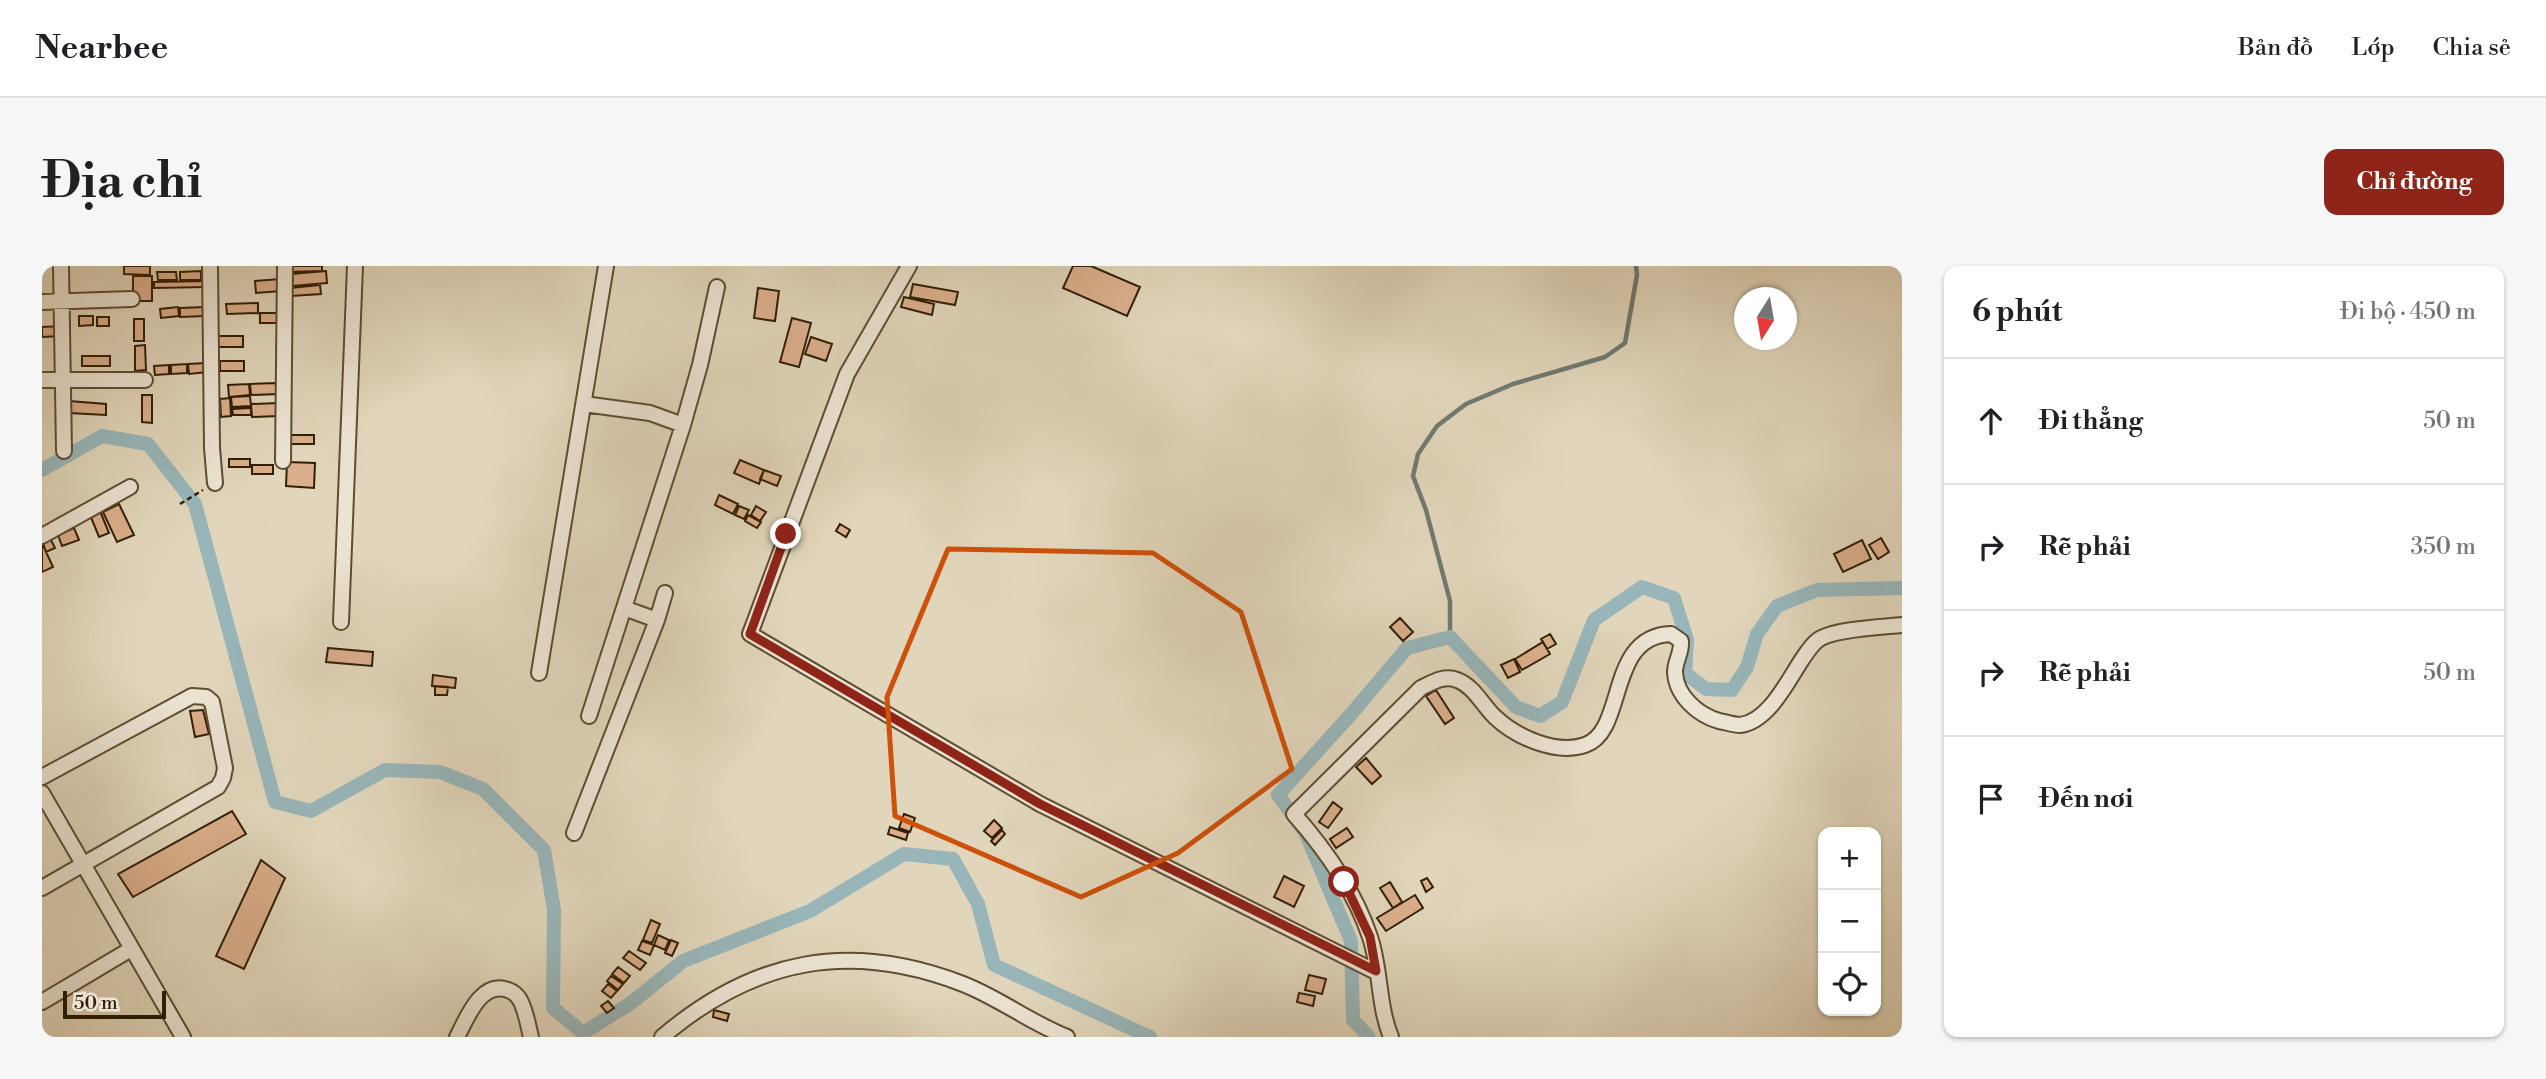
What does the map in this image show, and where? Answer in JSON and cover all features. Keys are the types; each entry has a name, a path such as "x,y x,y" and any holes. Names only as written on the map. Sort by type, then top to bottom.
{"street":[{"path":"61,266 64,452"},
{"path":"211,266 212,448 215,483"},
{"path":"283,461 285,266"},
{"path":"341,622 355,266"},
{"path":"539,673 606,266"},
{"path":"909,266 846,374 750,634 1040,804 1376,971"},
{"path":"589,716 683,425 700,365 717,287"},
{"path":"42,302 132,299"},
{"path":"42,380 145,380"},
{"path":"584,404 650,413 683,425"},
{"path":"42,536 130,487"},
{"path":"574,833 665,593"},
{"path":"624,608 657,620"},
{"path":"1391,1037 1385,1022 1370,937 1344,882 1321,845 1294,814 1421,688 1446,678 1458,680 1471,689 1497,719 1523,736 1555,747 1584,746 1604,730 1629,662 1653,636 1671,634 1681,641 1675,674 1683,695 1697,711 1709,718 1740,725 1755,720 1776,701 1819,638 1902,625"},
{"path":"42,777 192,696 206,697 212,702 224,763 221,784 42,888"},
{"path":"42,793 182,1037"},
{"path":"42,1002 131,948"},
{"path":"662,1037 718,995 760,977 812,962 861,961 918,969 965,985 1043,1028 1067,1037"},
{"path":"457,1037 472,1008 488,990 499,987 513,992 521,1001 531,1037"}],"path":[{"path":"180,504 215,483"}],"highlighted area":[{"path":"948,549 1153,553 1241,612 1292,769 1178,853 1081,897 895,816 887,697"}],"building":[{"path":"124,266 150,266 150,275 124,274"},
{"path":"288,266 322,266 322,271 288,272"},
{"path":"1073,266 1091,266 1140,287 1127,316 1063,288"},
{"path":"201,271 201,280 180,280 180,272"},
{"path":"326,271 327,283 292,286 291,274"},
{"path":"157,272 176,272 177,280 158,280"},
{"path":"133,276 152,276 152,301 133,301"},
{"path":"280,279 281,291 256,293 255,281"},
{"path":"207,281 207,287 154,288 154,282"},
{"path":"913,284 958,292 955,305 910,297"},
{"path":"320,285 321,294 291,296 290,288"},
{"path":"758,288 779,291 775,321 754,318"},
{"path":"904,297 934,304 932,315 901,307"},
{"path":"258,303 258,313 227,314 226,304"},
{"path":"178,307 179,316 161,318 160,309"},
{"path":"205,307 205,316 180,317 180,308"},
{"path":"260,313 279,313 279,323 260,323"},
{"path":"79,316 93,316 93,325 79,326"},
{"path":"97,317 109,317 109,326 97,326"},
{"path":"792,318 811,323 799,367 780,362"},
{"path":"134,319 144,319 144,341 134,341"},
{"path":"61,326 61,336 42,337 42,327"},
{"path":"217,336 243,336 243,347 217,347"},
{"path":"811,337 832,344 826,361 805,354"},
{"path":"145,345 146,370 135,371 135,346"},
{"path":"82,356 110,356 110,366 82,366"},
{"path":"220,361 244,361 244,371 220,371"},
{"path":"206,363 207,372 189,374 188,364"},
{"path":"187,364 187,373 171,374 171,365"},
{"path":"169,365 169,374 155,375 154,366"},
{"path":"277,383 278,394 251,395 250,384"},
{"path":"249,384 250,395 229,397 228,385"},
{"path":"142,395 152,395 152,423 142,422"},
{"path":"250,396 251,406 232,407 231,397"},
{"path":"230,398 231,416 221,417 220,399"},
{"path":"69,401 106,404 106,415 69,413"},
{"path":"278,403 278,416 252,417 251,404"},
{"path":"251,408 251,415 233,415 232,409"},
{"path":"287,435 314,435 314,444 287,444"},
{"path":"229,459 250,459 250,467 229,467"},
{"path":"740,460 764,470 759,484 734,473"},
{"path":"287,462 315,463 314,488 286,486"},
{"path":"252,465 273,465 273,474 252,474"},
{"path":"764,470 781,476 777,486 760,479"},
{"path":"719,495 738,504 733,514 715,505"},
{"path":"119,504 134,535 117,542 103,512"},
{"path":"739,506 749,510 744,519 735,515"},
{"path":"756,506 766,512 760,521 751,515"},
{"path":"100,511 109,533 99,537 90,515"},
{"path":"748,515 761,522 757,528 745,521"},
{"path":"840,524 850,530 846,537 836,531"},
{"path":"74,528 79,540 62,546 58,535"},
{"path":"49,536 55,548 46,552 42,540"},
{"path":"1881,538 1889,552 1878,559 1869,545"},
{"path":"1862,540 1871,559 1843,572 1834,554"},
{"path":"42,543 53,567 42,572"},
{"path":"1400,618 1413,632 1403,641 1390,627"},
{"path":"1550,634 1556,644 1547,649 1541,639"},
{"path":"1543,642 1550,654 1522,670 1515,659"},
{"path":"328,648 373,652 372,666 326,662"},
{"path":"1514,659 1520,672 1508,678 1501,665"},
{"path":"433,675 456,678 455,688 432,686"},
{"path":"435,686 448,687 447,695 435,695"},
{"path":"1436,690 1454,718 1445,724 1426,696"},
{"path":"203,710 209,734 195,737 190,711"},
{"path":"1366,758 1381,776 1372,784 1356,767"},
{"path":"1333,802 1342,809 1328,828 1319,822"},
{"path":"232,811 246,834 133,897 118,874"},
{"path":"904,814 915,818 910,832 899,828"},
{"path":"994,820 1002,828 992,838 984,831"},
{"path":"890,827 908,833 906,840 888,834"},
{"path":"1347,828 1353,837 1336,848 1330,839"},
{"path":"1002,830 1005,834 995,845 991,841"},
{"path":"261,860 285,878 244,969 216,956"},
{"path":"1284,876 1304,886 1294,907 1274,897"},
{"path":"1427,878 1433,887 1426,892 1421,881"},
{"path":"1390,882 1402,902 1393,908 1380,888"},
{"path":"1415,895 1423,908 1386,931 1377,918"},
{"path":"651,920 660,924 652,943 643,940"},
{"path":"658,935 669,940 665,950 654,945"},
{"path":"671,940 678,943 672,956 665,953"},
{"path":"642,941 654,945 650,955 638,950"},
{"path":"629,951 646,963 640,970 623,958"},
{"path":"618,967 630,976 624,983 612,974"},
{"path":"1309,975 1326,979 1322,994 1305,990"},
{"path":"611,976 623,984 618,990 607,981"},
{"path":"608,984 617,991 611,998 602,991"},
{"path":"1299,993 1315,996 1313,1006 1297,1002"},
{"path":"608,1001 614,1008 607,1013 601,1006"},
{"path":"714,1010 729,1014 727,1021 713,1017"}],"waterway":[{"path":"1450,637 1450,601 1426,510 1413,476 1418,454 1437,426 1466,404 1513,384 1605,357 1625,343 1637,275 1636,266"},
{"path":"42,470 102,436 148,444 195,504 275,802 311,811 385,770 440,772 483,789 544,850 554,910 553,1008 583,1033 631,1003 683,961 810,911 904,854 953,859 978,904 994,965 1150,1037"},
{"path":"1369,1037 1353,1020 1351,941 1305,832 1278,795 1407,648 1450,637 1516,707 1540,716 1562,702 1594,620 1642,587 1674,598 1687,640 1685,673 1706,689 1732,690 1747,667 1757,634 1777,606 1817,590 1902,588"}],"route":[{"path":"786,534 750,634 1040,804 1376,971 1370,937 1344,882"}]}
